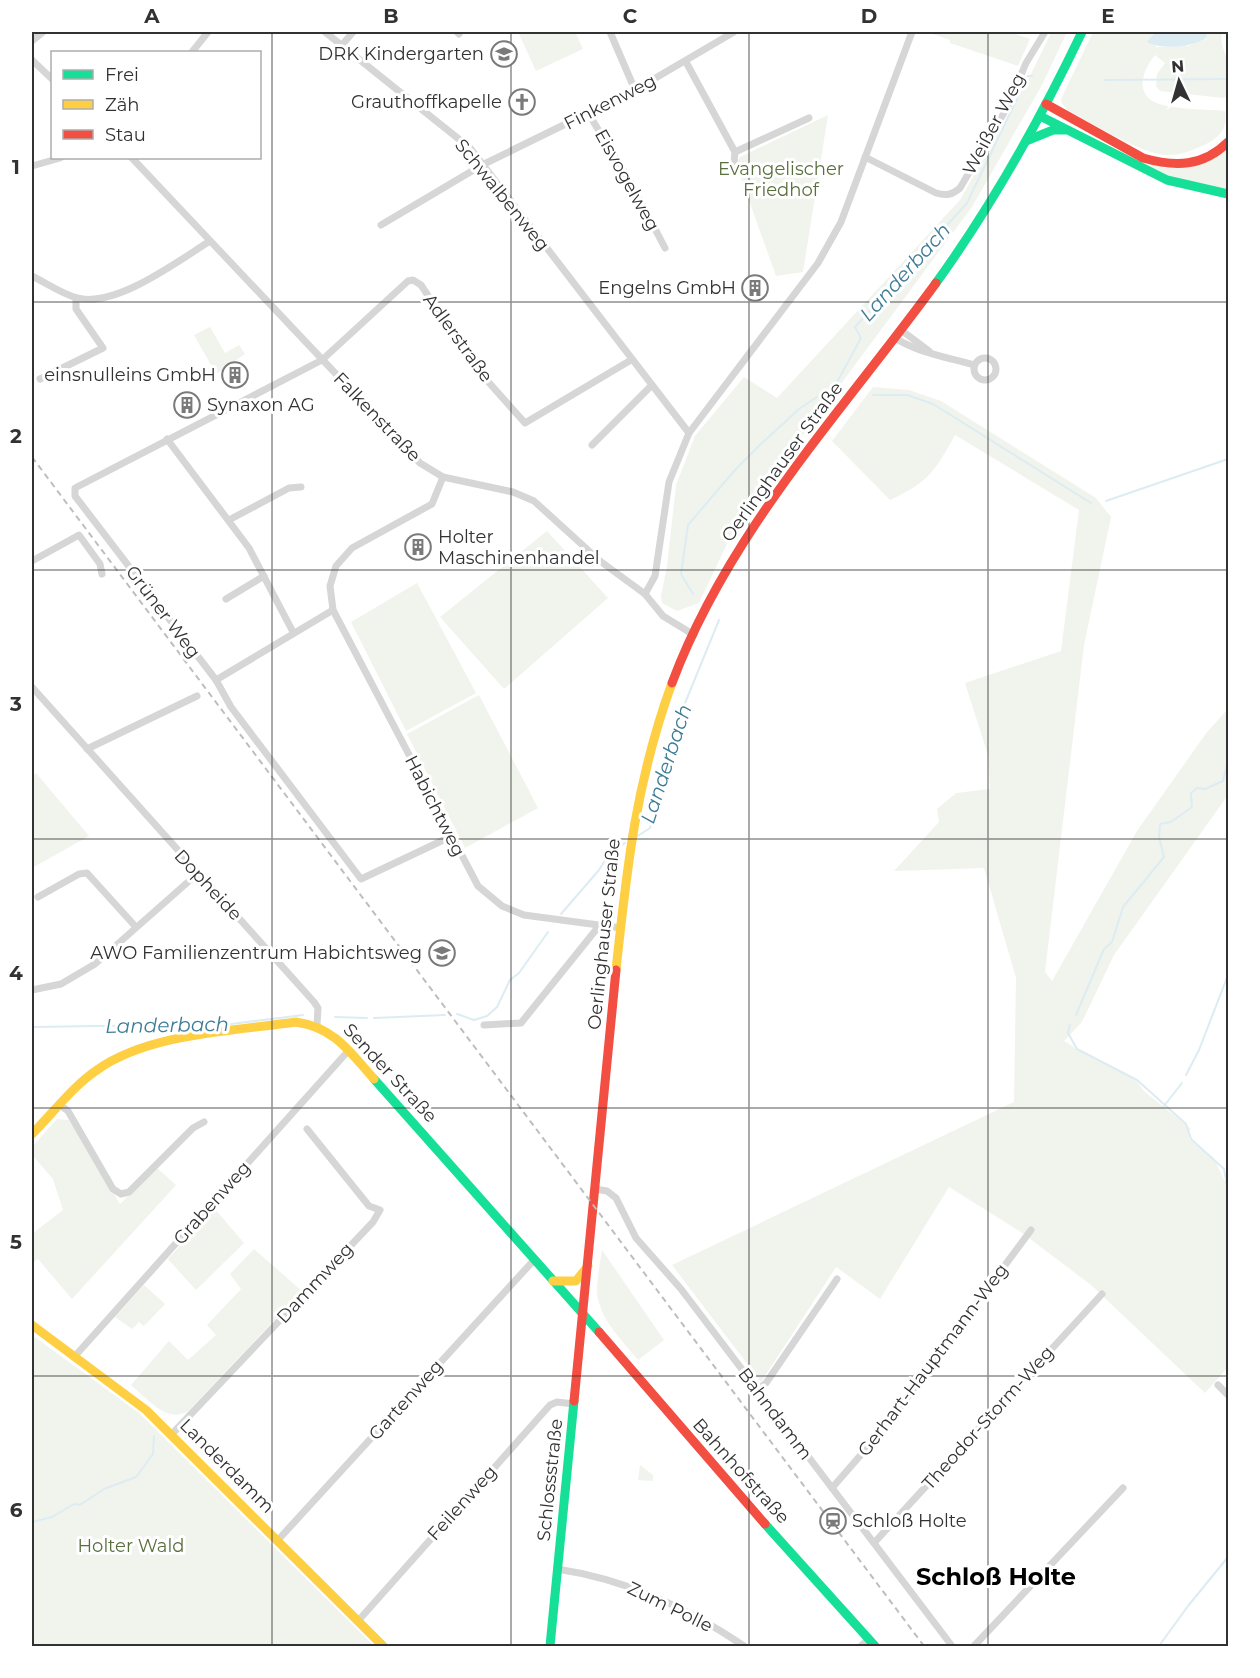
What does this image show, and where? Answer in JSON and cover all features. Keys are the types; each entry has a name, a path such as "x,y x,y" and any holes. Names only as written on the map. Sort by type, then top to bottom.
{"main road":[{"name":"Oerlinghauser Straße","path":"584,1317 631,829 659,719 694,634 735,556 765,508 951,261 1026,141 1082,32"},
{"path":"1046,104 1143,158 1159,163 1192,164 1220,152 1228,142"},
{"path":"1040,116 1167,180 1228,194"},
{"path":"1026,141 1053,130 1068,130"},
{"name":"Sender Straße","path":"33,1129 95,1071 117,1057 149,1044 286,1023 316,1025 338,1038 584,1317"},
{"path":"551,1280 563,1284 576,1281 589,1264"},
{"name":"Schlossstraße","path":"550,1647 584,1317"},
{"name":"Bahnhofstraße","path":"584,1317 676,1424 872,1643"},
{"name":"Landerdamm","path":"32,1325 146,1410 383,1647"}],"street":[{"path":"32,41 43,32"},
{"path":"193,51 208,32"},
{"name":"Schwalbenweg","path":"325,32 470,148 689,434"},
{"path":"342,45 352,32"},
{"path":"610,32 635,90"},
{"name":"Finkenweg","path":"381,225 482,165 635,90 734,32"},
{"path":"645,594 655,576 669,482 689,434 818,263 841,222 912,32"},
{"name":"Weißer Weg","path":"865,157 936,193 943,195 955,192 960,188 1008,106 1026,63 1045,32"},
{"path":"32,60 51,78"},
{"path":"686,62 735,152 734,163"},
{"name":"Eisvogelweg","path":"588,112 630,181 664,248"},
{"path":"735,152 809,117"},
{"path":"32,166 56,159"},
{"name":"Falkenstraße","path":"133,159 420,463 442,477 513,492 534,501 600,561 645,594 663,616 694,634"},
{"path":"32,276 76,298 94,301 112,296 144,281 210,241"},
{"name":"Adlerstraße","path":"322,360 402,286 413,280 421,285 475,367 525,423 631,360"},
{"path":"40,379 103,348 76,309 76,298"},
{"path":"901,330 931,352"},
{"path":"895,338 915,351 931,352 974,365"},
{"name":"Grüner Weg","path":"322,360 167,439 75,488 74,492 216,680 231,707 361,879 452,836"},
{"path":"592,445 651,386"},
{"path":"167,439 229,520 264,576 293,632"},
{"name":"Habichtweg","path":"442,477 432,504 352,548 336,566 330,586 333,610 452,836 471,877 478,886 502,906 534,917 621,928"},
{"path":"229,520 289,488 301,487"},
{"path":"32,561 80,535 100,564 102,574"},
{"path":"225,599 264,576"},
{"path":"216,680 333,610"},
{"name":"Dopheide","path":"32,687 314,1002 318,1008 316,1025"},
{"path":"87,749 197,696"},
{"path":"38,897 79,874 87,873 135,926"},
{"path":"32,990 61,984 94,964 197,874"},
{"path":"484,1025 521,1023 599,926"},
{"name":"Grabenweg","path":"75,1356 349,1050"},
{"path":"60,1104 68,1111 113,1189 121,1194 129,1192 193,1128 204,1122"},
{"name":"Dammweg","path":"172,1434 373,1222 380,1210 369,1206 307,1129"},
{"name":"Bahndamm","path":"596,1189 607,1191 616,1198 636,1238 681,1289 952,1647"},
{"name":"Gerhart-Hauptmann-Weg","path":"832,1488 886,1426 1031,1230"},
{"name":"Gartenweg","path":"278,1540 534,1260"},
{"path":"757,1390 766,1383 837,1279"},
{"name":"Theodor-Storm-Weg","path":"874,1543 1102,1293"},
{"path":"1218,1385 1228,1395"},
{"name":"Feilenweg","path":"358,1621 550,1405 557,1402 574,1404"},
{"path":"974,1647 1123,1488"},
{"name":"Zum Polle","path":"557,1569 618,1582 653,1595 744,1647"},
{"path":"861,1647 872,1643"}],"green space":[{"path":"518,32 575,32 583,49 536,71"},
{"path":"927,32 1009,32 1030,39 1018,66 950,43 950,40"},
{"path":"1067,32 1042,85 972,207 735,527 699,603 677,611 662,603 661,596 667,566 676,485 695,436 744,377 777,398 960,200 1030,76 1051,33"},
{"path":"1093,32 1155,32 1152,33 1156,47 1188,46 1207,38 1206,32 1221,32 1222,45 1228,62 1228,96 1223,98 1160,91 1156,86 1157,74 1165,63 1155,55 1144,75 1143,89 1151,100 1159,104 1225,111 1226,121 1221,133 1210,142 1194,149 1165,155 1142,149 1068,111 1061,102 1062,97"},
{"name":"Evangelischer Friedhof","path":"828,115 803,272 776,276 736,164 740,157"},
{"path":"1055,115 1165,168 1228,147 1228,190 1169,176"},
{"path":"210,327 225,353 239,345 245,354 216,374 194,335"},
{"path":"873,387 909,390 941,401 1096,498 1111,517 1084,645 1045,972 1052,981 1137,831 1207,732 1228,709 1228,795 1114,955 1082,1022 1064,1041 1134,1078 1144,1091 1190,1128 1189,1139 1214,1158 1224,1180 1228,1183 1228,1367 1205,1393 1091,1285 1021,1232 949,1187 880,1299 836,1267 761,1382 672,1265 1014,1102 1016,978 984,868 894,871 939,822 937,809 956,793 990,789 988,755 965,683 1061,651 1079,510 955,435 930,474 914,487 890,500 832,441"},
{"path":"547,531 608,598 504,689 440,617"},
{"path":"417,583 476,693 406,731 351,622"},
{"path":"479,695 538,808 465,848 407,734"},
{"path":"36,773 89,836 32,868 32,777"},
{"path":"57,1119 69,1120 120,1204 157,1168 176,1185 72,1299 38,1259 32,1263 32,1234 63,1210 53,1179 32,1155 32,1147"},
{"path":"214,1208 244,1243 196,1290 168,1259"},
{"path":"254,1249 302,1291 188,1411 173,1414 158,1408 131,1385 169,1341 188,1360 216,1335 207,1325 241,1289 230,1274"},
{"path":"602,1250 664,1340 638,1360 612,1329 599,1302 597,1287"},
{"path":"144,1285 165,1304 144,1326 139,1322 132,1329 115,1317"},
{"name":"Holter Wald","path":"32,1335 139,1413 374,1646 32,1646"},
{"path":"640,1465 653,1475 653,1481 638,1480"}],"shaded area":[{"path":"1155,32 1206,32 1207,37 1194,44 1169,47 1147,42"}],"waterway":[{"name":"Landerbach","path":"693,594 681,574 688,525 735,470 761,444 799,409 836,384 861,338 855,327 967,203 1028,76 1032,76"},
{"name":"Landerbach","path":"1104,80 1228,79"},
{"path":"873,395 907,395 933,404 1091,503"},
{"path":"1106,501 1228,459"},
{"name":"Landerbach","path":"633,839 650,828 672,735 719,620"},
{"path":"1076,1015 1104,949 1112,942 1123,907 1164,857 1159,837 1160,824 1171,822 1192,807 1191,793 1197,788 1205,789 1223,781 1228,761"},
{"name":"Landerbach","path":"561,914 599,870 609,854 625,843"},
{"name":"Landerbach","path":"457,1014 474,1020 487,1016 497,1007 510,980 519,973 548,932"},
{"path":"1186,1075 1199,1050 1228,975"},
{"name":"Landerbach","path":"32,1027 231,1024 303,1015"},
{"name":"Landerbach","path":"374,1018 445,1015"},
{"name":"Landerbach","path":"335,1017 367,1018"},
{"path":"1070,1025 1068,1033 1077,1049 1137,1080 1186,1124 1191,1139 1224,1169 1228,1191"},
{"path":"1164,1106 1182,1083"},
{"path":"32,1522 52,1517 74,1504 80,1505 104,1489 136,1477 153,1454 154,1436"},
{"path":"1159,1646 1228,1557"}],"railway":[{"path":"32,457 924,1646"}],"traffic: fast":[{"path":"936,283 977,223 1015,161 1082,32"},
{"path":"1040,116 1167,180 1228,194"},
{"path":"1026,141 1053,130 1065,130"},
{"path":"374,1079 599,1332"},
{"path":"550,1646 574,1401"},
{"path":"765,1524 875,1646"}],"traffic: slow":[{"path":"616,970 624,895 641,790 672,683"},
{"path":"32,1134 88,1076 118,1058 166,1041 220,1031 296,1022 310,1025 340,1042 374,1079"},
{"path":"553,1281 576,1281 588,1266"},
{"path":"32,1325 146,1410 383,1646"}],"traffic: jam":[{"path":"1046,104 1143,158 1155,161 1188,163 1209,156 1228,142"},
{"path":"672,683 696,627 724,575 756,524 790,474 936,283"},
{"path":"574,1401 616,970"},
{"path":"599,1332 765,1524"}],"place":[{"name":"DRK Kindergarten","path":"504,54"},
{"name":"Grauthoffkapelle","path":"522,102"},
{"name":"Engelns GmbH","path":"755,288"},
{"name":"einsnulleins GmbH","path":"235,375"},
{"name":"Synaxon AG","path":"187,405"},
{"name":"Holter Maschinenhandel","path":"418,547"},
{"name":"AWO Familienzentrum Habichtsweg","path":"442,953"},
{"name":"Schloß Holte","path":"833,1521"}],"district":[{"name":"Schloß Holte","path":"996,1577"}]}
